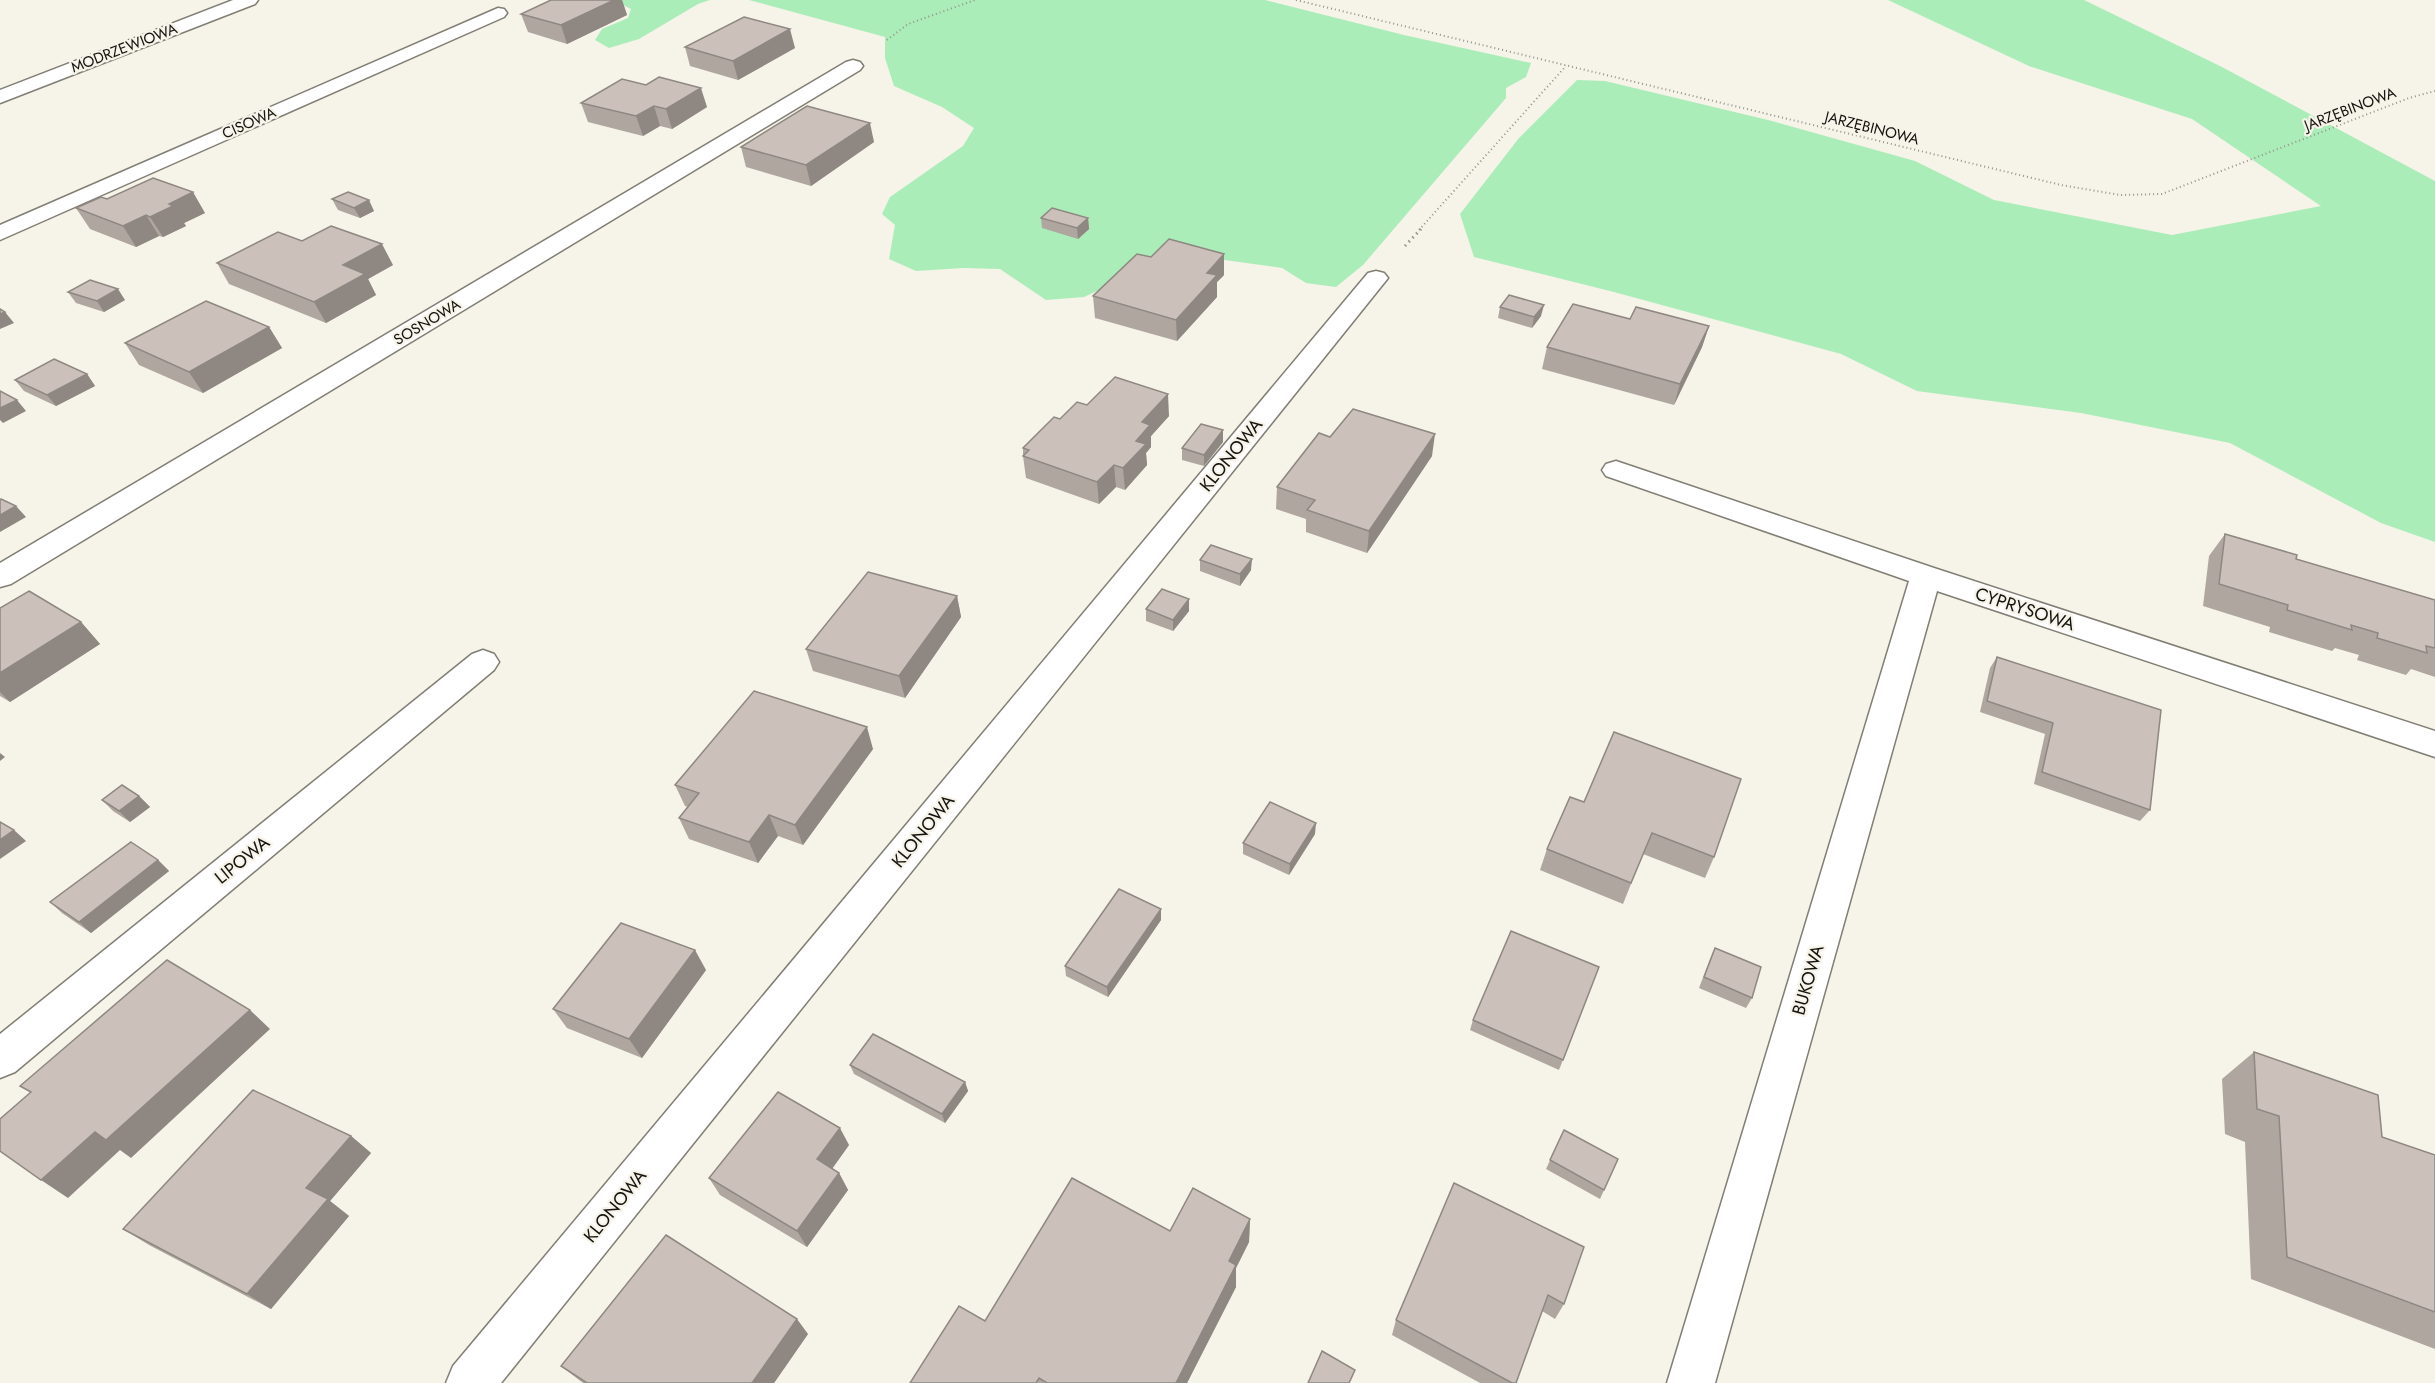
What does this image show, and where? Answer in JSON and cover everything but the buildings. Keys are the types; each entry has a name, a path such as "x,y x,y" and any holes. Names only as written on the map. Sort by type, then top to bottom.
{"street":[{"name":"MODRZEWIOWA","path":"0,97 249,0"},
{"name":"CISOWA","path":"0,234 498,13"},
{"name":"SOSNOWA","path":"0,577 854,66"},
{"name":"KLONOWA","path":"470,1383 1376,278"},
{"name":"CYPRYSOWA","path":"1616,470 1926,576 2435,744"},
{"name":"BUKOWA","path":"1690,1383 1926,576"},
{"name":"LIPOWA","path":"0,1059 483,662"}],"path":[{"path":"854,66 908,24 975,0"},
{"name":"JARZĘBINOWA","path":"1296,0 2061,185 2120,195 2162,194 2409,98 2435,91"},
{"path":"1376,278 1566,66"}],"green space":[{"path":"587,0 710,0 698,4 639,39 609,48 595,40 602,29 628,18 631,9 617,2"},
{"path":"749,0 1265,0 1404,35 1531,63 1526,77 1506,88 1506,98 1363,265 1336,287 1306,283 1282,268 1188,255 1116,282 1084,297 1046,300 1000,269 963,268 916,271 889,259 895,225 882,214 890,197 963,146 974,128 942,107 894,86 885,58 885,37"},
{"path":"1888,0 2084,0 2220,66 2435,181 2435,542 2381,523 2230,443 2081,413 1917,391 1841,354 1614,292 1474,257 1460,214 1519,138 1577,80 1605,81 1768,120 1915,161 1994,200 2172,235 2321,206 2192,119 2029,66"}]}
